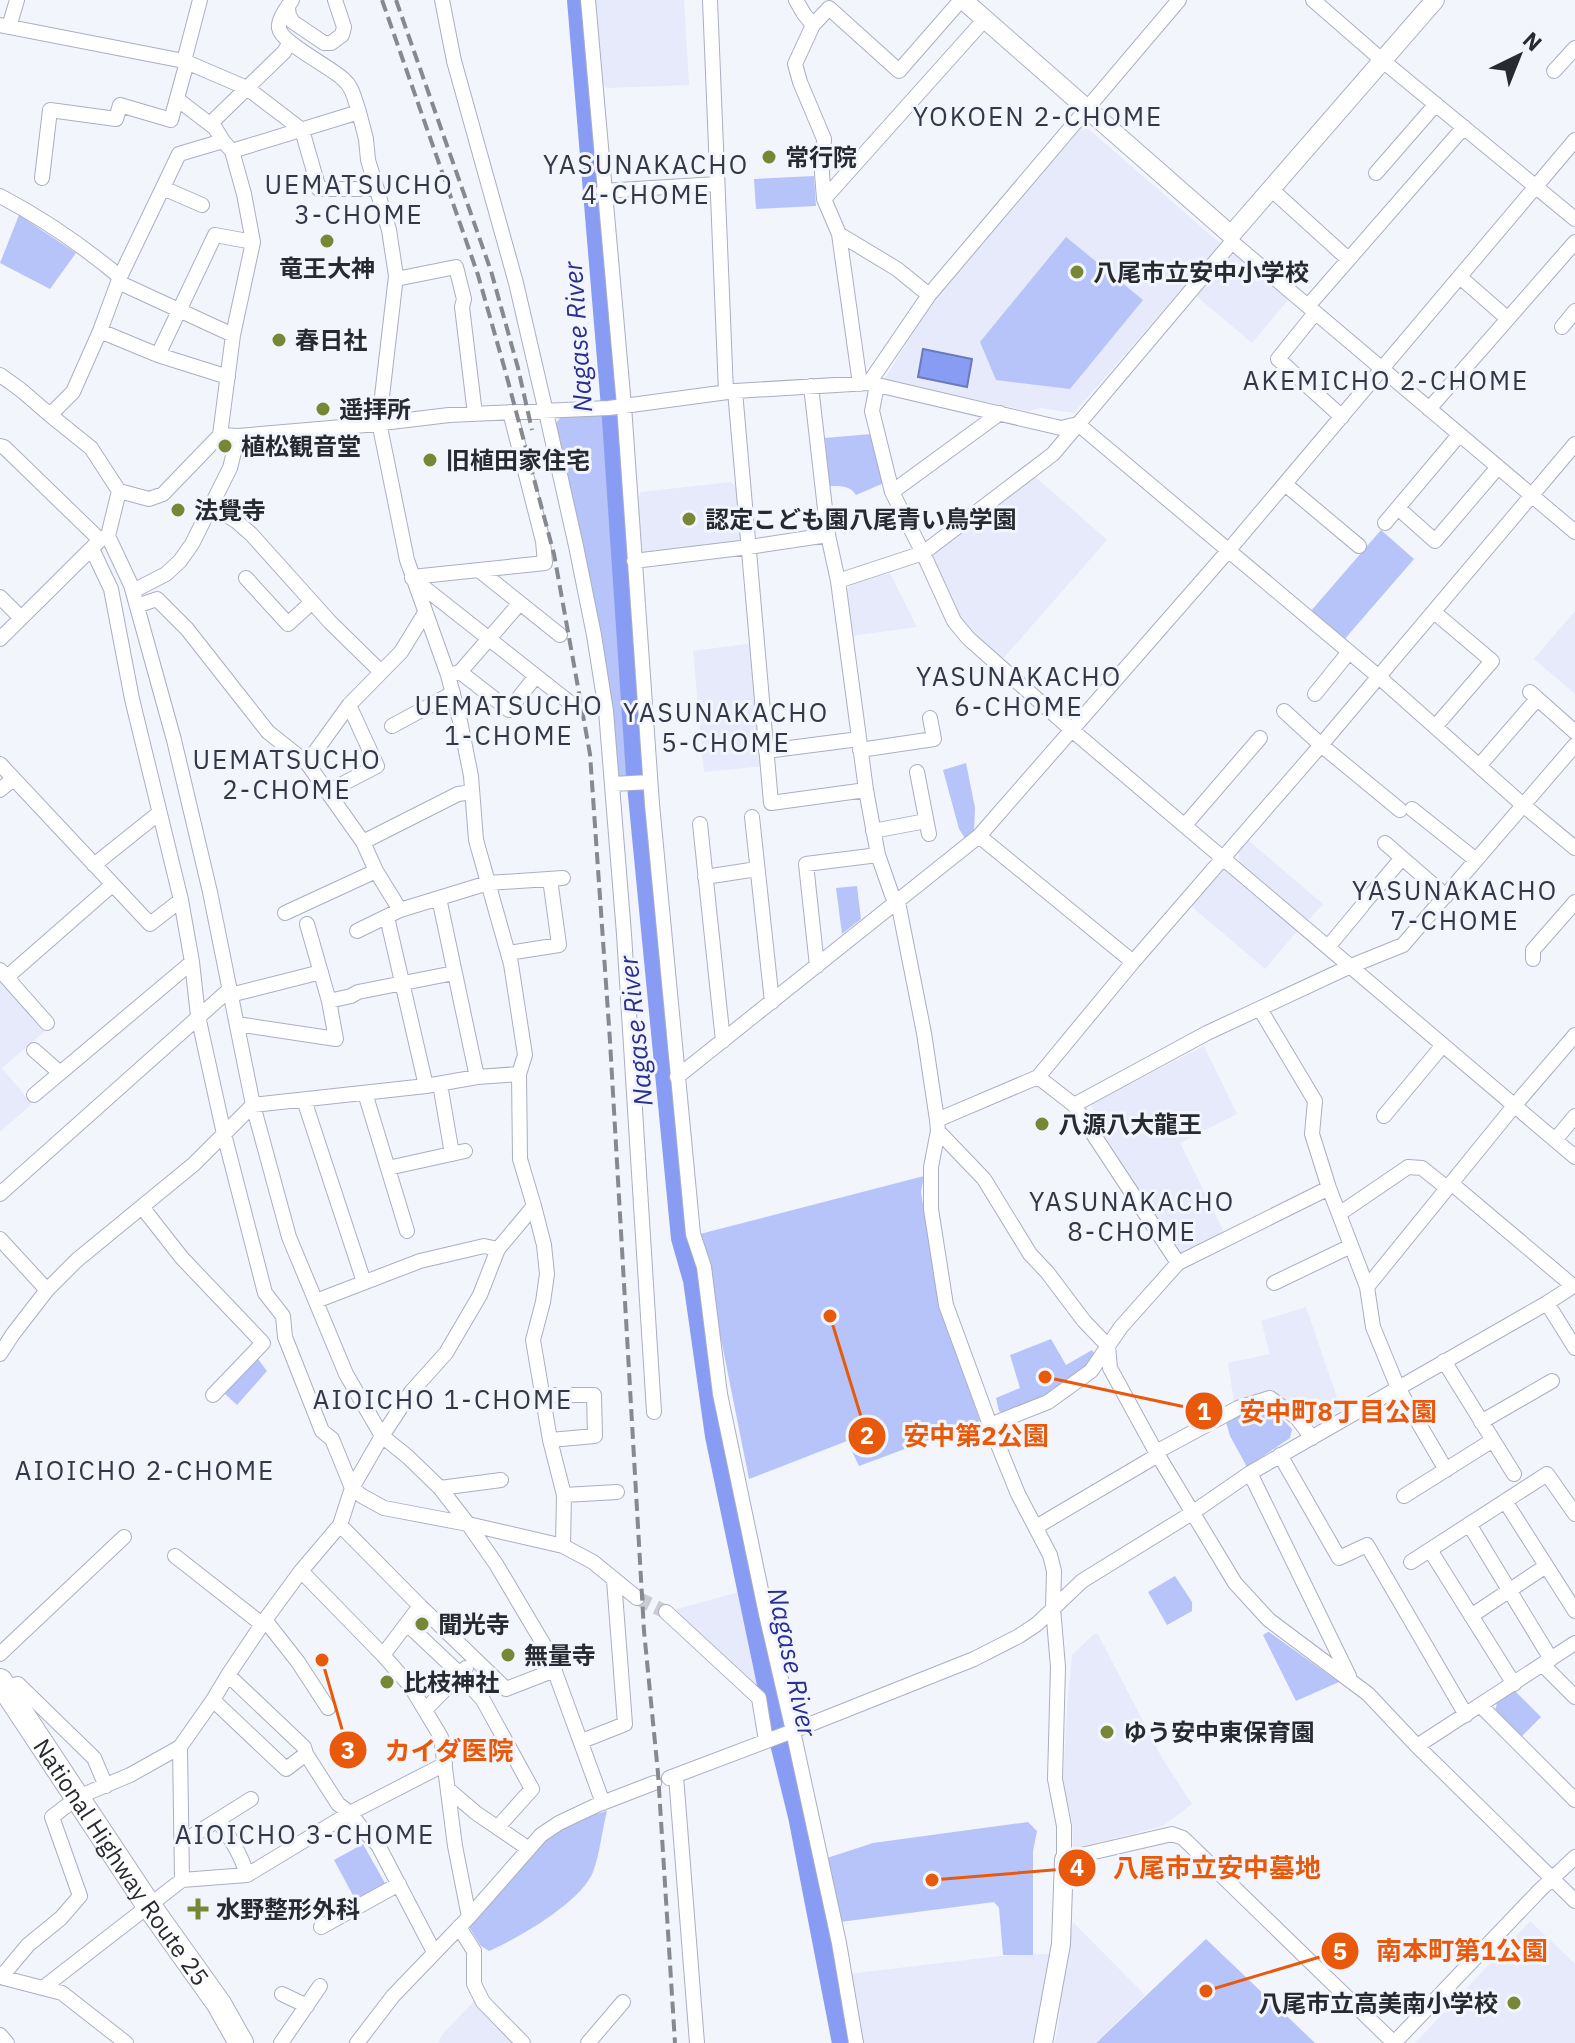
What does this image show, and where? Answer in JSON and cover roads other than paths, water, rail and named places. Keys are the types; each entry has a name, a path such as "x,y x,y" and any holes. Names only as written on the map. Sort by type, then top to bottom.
{"highway":[{"name":"National Highway Route 25","path":"3,1684 149,1906 219,2004 241,2043"}],"street":[{"path":"17,0 4,26 186,61 247,88 302,130 319,189 377,189"},
{"path":"42,178 50,110 116,119 120,105 171,120 200,0"},
{"path":"290,4 289,16 293,22 324,43 331,43 342,35 344,27 335,0"},
{"path":"442,0 454,61 516,283 546,412 594,635 606,711 654,1412"},
{"path":"588,0 617,407 634,561 643,783 693,1234 704,1267 720,1394 762,1599 781,1736 839,1943 856,2043"},
{"path":"710,0 717,184 731,392 749,547 771,803 866,790"},
{"path":"796,0 813,25"},
{"path":"1575,532 1311,310 962,0 899,71 829,8 813,25 795,64 824,139 824,199 839,234 872,411 892,492 954,621 968,638 1073,731 1575,1157"},
{"path":"869,384 929,295 1179,0"},
{"path":"838,581 923,553 1053,454 1435,0"},
{"path":"1322,3 1383,61 1575,219"},
{"path":"290,4 280,20 281,34 344,79 351,88 389,230 396,279 379,422 412,577 454,674 453,693 469,762 476,840 508,953 525,1055 519,1074 520,1159 544,1245 547,1274 533,1340 550,1440 564,1495 563,1546"},
{"path":"824,199 985,19"},
{"path":"210,124 284,52 290,42"},
{"path":"1554,71 1575,48"},
{"path":"0,375 91,448 119,491 149,499 163,494 220,435 233,335 253,242 244,194 228,146 210,124 177,99"},
{"path":"1376,173 1436,104"},
{"path":"50,415 73,392 119,280 179,154 302,130 359,112"},
{"path":"1342,417 1278,359 1348,259 1464,127"},
{"path":"677,1077 979,836 1228,551 1575,140"},
{"path":"603,191 717,184"},
{"path":"163,188 202,205"},
{"path":"1272,190 1348,259"},
{"path":"0,196 82,248 119,280 233,335"},
{"path":"839,234 897,269 929,295"},
{"path":"158,355 215,235 253,242"},
{"path":"1429,409 1575,242"},
{"path":"396,279 456,267 464,299 462,307 475,414"},
{"path":"1460,277 1508,319"},
{"path":"1562,327 1575,311"},
{"path":"100,331 158,355 228,377"},
{"path":"220,435 238,436 475,414 617,407 731,392 869,384 1061,428 1078,424"},
{"path":"811,386 828,535 838,581 873,831 892,895 898,902 924,1033 937,1126 931,1167 931,1209 946,1305 1018,1494 1050,1555 1054,1571 1053,1608 1058,1667 1055,1779 1064,1826 1064,1859 1061,1944 1043,2043"},
{"path":"412,577 545,563 543,541 510,412"},
{"path":"892,492 1000,413"},
{"path":"1078,424 1379,677 1575,848"},
{"path":"1385,523 1459,435"},
{"path":"133,591 166,574 192,544 230,468 238,436"},
{"path":"0,446 100,542 133,591 174,740 210,892 253,1105 289,1237 346,1374 382,1436 440,1488 468,1524 496,1564 547,1650 603,1803"},
{"path":"937,1126 1038,1077 1574,448"},
{"path":"1398,508 1435,541 1498,467"},
{"path":"1285,484 1359,546"},
{"path":"0,639 100,542 119,491"},
{"path":"211,506 251,534 381,672"},
{"path":"634,561 828,535"},
{"path":"100,542 132,699 181,900 198,1016 224,1134 265,1293 283,1316 285,1337 322,1431 332,1439 352,1488 384,1508 563,1546 593,1562 637,1598"},
{"path":"480,571 560,635"},
{"path":"412,577 569,702"},
{"path":"246,578 288,624 312,602"},
{"path":"0,597 21,618"},
{"path":"137,606 157,599 187,629 268,732 307,763 363,842 376,871 394,914 402,982 433,1085 459,1152 388,1168"},
{"path":"454,674 520,603"},
{"path":"1434,612 1492,661 1435,727"},
{"path":"307,763 349,705 401,652 425,613"},
{"path":"1315,694 1349,652"},
{"path":"454,674 509,710 536,676"},
{"path":"392,726 453,693"},
{"path":"1479,766 1533,696 1575,732"},
{"path":"327,792 377,766 349,705"},
{"path":"1284,711 1321,745 1476,860"},
{"path":"766,751 934,739 930,718"},
{"path":"1185,825 1260,738"},
{"path":"1074,1105 1207,1033 1403,945 1575,745"},
{"path":"0,764 150,924 181,900"},
{"path":"873,831 928,828 917,772"},
{"path":"0,790 13,779"},
{"path":"613,784 643,783"},
{"path":"363,842 458,794 472,792"},
{"path":"94,865 159,813"},
{"path":"752,817 772,1002"},
{"path":"700,824 723,1041"},
{"path":"979,836 1133,962"},
{"path":"1385,843 1446,896"},
{"path":"817,966 806,864 878,855"},
{"path":"1328,947 1402,858"},
{"path":"705,877 757,869"},
{"path":"285,913 376,871"},
{"path":"357,931 394,914 488,883 556,879 559,945 508,953"},
{"path":"47,1023 3,974 112,885"},
{"path":"439,898 477,1077"},
{"path":"1533,959 1533,950 1575,902"},
{"path":"237,1024 336,1039 329,1001 307,924"},
{"path":"34,1095 192,962"},
{"path":"0,1194 198,1016 230,992 321,972"},
{"path":"329,1001 402,982 454,973"},
{"path":"1260,1009 1315,1101 1312,1134 1367,1287 1373,1327 1398,1388 1446,1470"},
{"path":"1367,1287 1575,1035"},
{"path":"1384,1116 1443,1045"},
{"path":"34,1050 59,1072"},
{"path":"0,1354 47,1290 77,1260 194,1164 253,1105 519,1074"},
{"path":"1038,1077 1074,1105 1178,1263"},
{"path":"365,1093 407,1231"},
{"path":"304,1100 364,1282"},
{"path":"1555,1140 1575,1116"},
{"path":"937,1126 984,1179 1030,1254 1108,1346 1110,1368 1157,1454 1235,1583 1269,1620 1368,1694 1575,1901"},
{"path":"697,2043 672,1777 974,1659 1019,1636 1037,1624 1082,1581 1250,1473 1574,1285 1422,1168 1408,1167 1339,1214"},
{"path":"990,1425 1048,1402 1091,1371 1121,1327 1178,1263 1329,1188"},
{"path":"126,2043 62,1993 2,1978 28,1945 61,1918 80,1896 52,1817 78,1797 130,1775 180,1747 264,1622 340,1525 352,1488 382,1436 411,1392 446,1353 480,1295 498,1249 534,1206"},
{"path":"142,1207 182,1258 263,1343"},
{"path":"0,1239 47,1290"},
{"path":"316,1301 420,1261 484,1246 498,1249"},
{"path":"1274,1283 1351,1246"},
{"path":"1547,1303 1575,1348"},
{"path":"213,1395 263,1343 284,1330"},
{"path":"1444,1361 1514,1474"},
{"path":"1481,1422 1552,1381"},
{"path":"542,1395 594,1395 595,1436 550,1440"},
{"path":"1036,1527 1238,1408 1270,1398 1297,1418 1312,1438"},
{"path":"1404,1496 1493,1440"},
{"path":"1280,1455 1339,1558 1367,1545 1466,1715"},
{"path":"1250,1473 1350,1680"},
{"path":"1411,1562 1547,1474 1575,1514"},
{"path":"440,1488 501,1480"},
{"path":"564,1495 617,1492"},
{"path":"1505,1501 1575,1611"},
{"path":"1469,1524 1510,1590 1547,1662 1575,1697"},
{"path":"340,1525 506,1689"},
{"path":"0,1654 124,1537"},
{"path":"1430,1550 1514,1684"},
{"path":"175,1556 264,1622 298,1662 328,1708"},
{"path":"1471,1616 1546,1566"},
{"path":"301,1571 411,1687 441,1737 464,1922 474,1951 474,1984 496,2018 523,2043"},
{"path":"582,1741 625,1724 614,1580"},
{"path":"383,1655 420,1606"},
{"path":"666,1612 759,1698 781,1736"},
{"path":"407,1624 483,1700 532,1789 498,1827"},
{"path":"1417,1746 1575,1643"},
{"path":"425,1710 475,1659"},
{"path":"483,1700 555,1670"},
{"path":"228,1675 304,1747 338,1804 378,1845 434,1952"},
{"path":"3,1684 18,1684 94,1758 106,1786"},
{"path":"213,1700 286,1769 306,1754"},
{"path":"1480,1705 1575,1800"},
{"path":"180,1747 182,1880"},
{"path":"44,1987 182,1880 247,1875 350,1813 445,1764"},
{"path":"357,2043 393,1996 541,1835 559,1823 654,1783"},
{"path":"448,1789 476,1813 529,1849"},
{"path":"181,1843 251,1799"},
{"path":"218,1820 234,1844 247,1875"},
{"path":"1064,1859 1172,1834 1183,1838 1394,2043 1575,1857"},
{"path":"321,1927 399,1884"},
{"path":"281,2043 320,1986"},
{"path":"282,1994 307,2006"},
{"path":"588,2043 623,2002"},
{"path":"0,2035 7,2043"}],"water":[{"path":"923,349 972,359 967,387 918,377"}],"waterway":[{"name":"Nagase River","path":"579,0 614,419 638,775 683,1238 695,1280 717,1436 778,1727 800,1816 844,2043"}],"tunnel":[{"path":"637,1598 666,1612"}],"railway":[{"path":"382,0 478,275 505,370 554,554 590,754 644,1631 658,1773 675,2043"},
{"path":"396,0 491,271 532,430"}],"place":[{"name":"常行院","path":"769,157"},
{"name":"竜王大神","path":"327,241"},
{"name":"八尾市立安中小学校","path":"1077,272"},
{"name":"春日社","path":"279,340"},
{"name":"遥拝所","path":"323,409"},
{"name":"植松観音堂","path":"225,446"},
{"name":"旧植田家住宅","path":"430,460"},
{"name":"法覺寺","path":"178,510"},
{"name":"認定こども園八尾青い鳥学園","path":"689,519"},
{"name":"八源八大龍王","path":"1042,1124"},
{"name":"安中第2公園","path":"830,1316"},
{"name":"安中町8丁目公園","path":"1045,1377"},
{"name":"聞光寺","path":"422,1624"},
{"name":"無量寺","path":"508,1655"},
{"name":"カイダ医院","path":"322,1660"},
{"name":"比枝神社","path":"387,1682"},
{"name":"ゆう安中東保育園","path":"1107,1732"},
{"name":"八尾市立安中墓地","path":"932,1880"},
{"name":"水野整形外科","path":"198,1909"},
{"name":"南本町第1公園","path":"1206,1991"},
{"name":"八尾市立高美南小学校","path":"1514,2003"}],"district":[{"name":"YOKOEN 2-CHOME","path":"1038,116"},
{"name":"YASUNAKACHO 4-CHOME","path":"646,179"},
{"name":"UEMATSUCHO 3-CHOME","path":"359,199"},
{"name":"AKEMICHO 2-CHOME","path":"1386,380"},
{"name":"YASUNAKACHO 6-CHOME","path":"1019,691"},
{"name":"UEMATSUCHO 1-CHOME","path":"509,720"},
{"name":"YASUNAKACHO 5-CHOME","path":"726,727"},
{"name":"UEMATSUCHO 2-CHOME","path":"287,774"},
{"name":"YASUNAKACHO 7-CHOME","path":"1455,905"},
{"name":"YASUNAKACHO 8-CHOME","path":"1132,1216"},
{"name":"AIOICHO 1-CHOME","path":"443,1399"},
{"name":"AIOICHO 2-CHOME","path":"145,1470"},
{"name":"AIOICHO 3-CHOME","path":"305,1834"}]}
